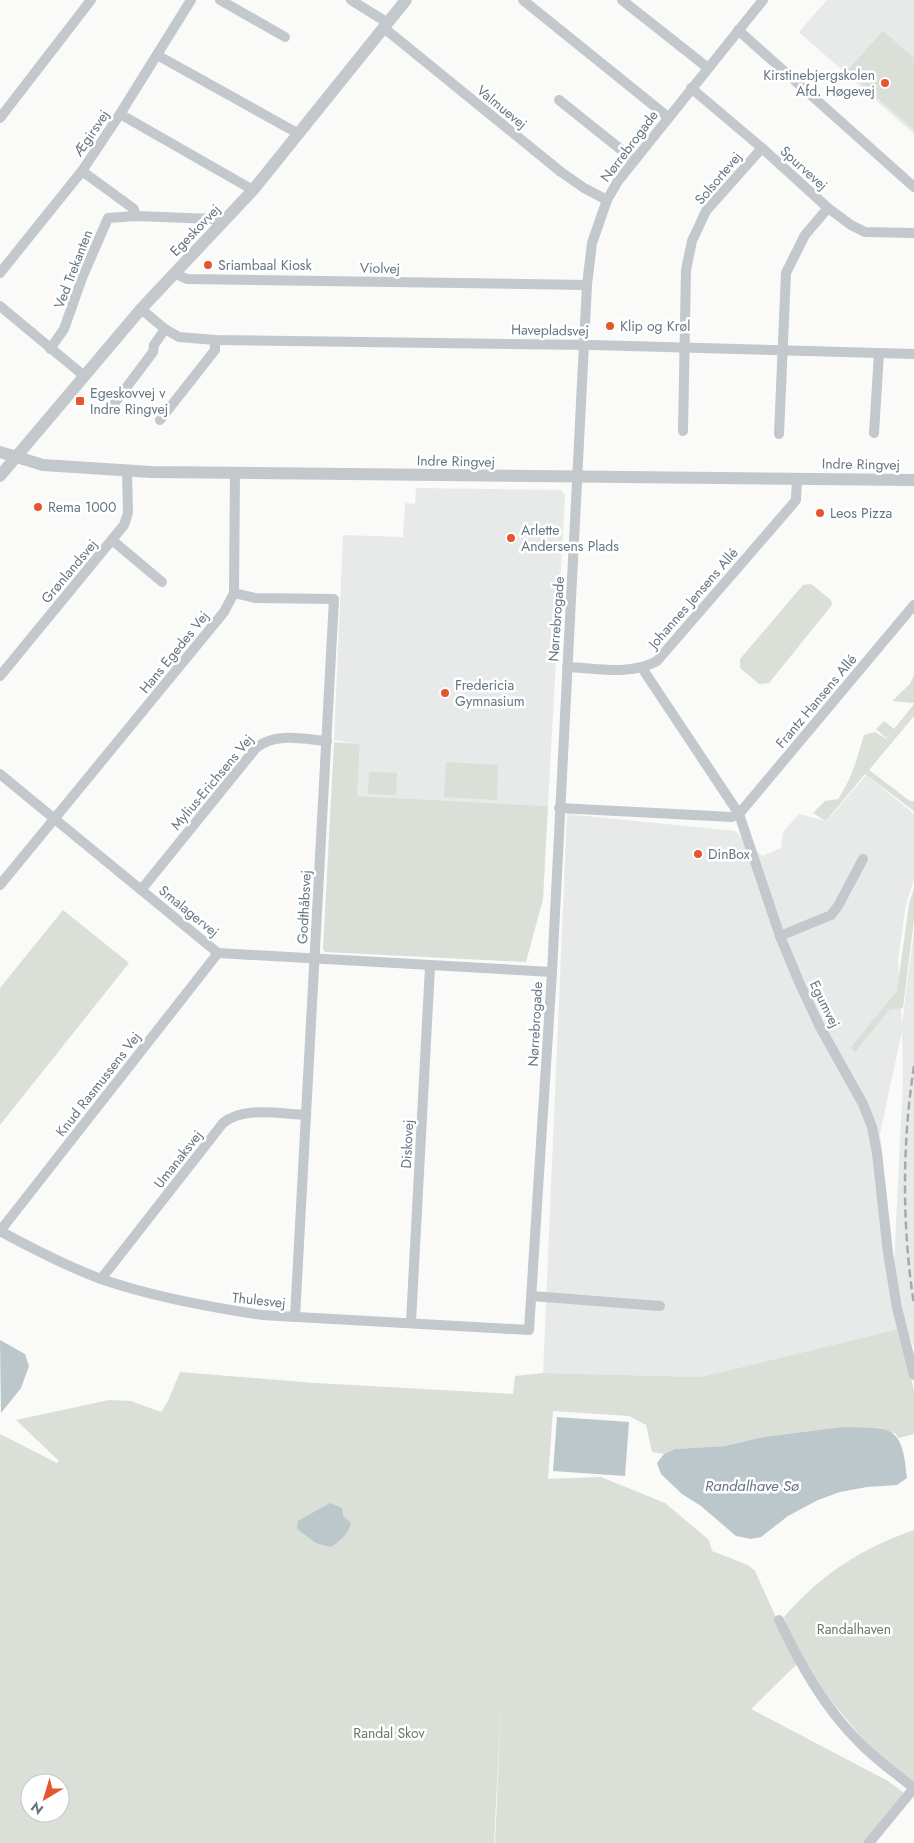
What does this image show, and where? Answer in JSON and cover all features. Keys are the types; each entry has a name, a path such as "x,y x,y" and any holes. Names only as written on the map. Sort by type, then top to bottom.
{"street":[{"path":"0,118 91,0"},
{"name":"Ægirsvej","path":"0,273 82,171 191,0"},
{"path":"220,0 285,37"},
{"name":"Valmuevej","path":"351,0 386,25 561,172 584,188 607,200"},
{"name":"Egeskovvej","path":"0,476 83,375 141,309 253,190 406,0"},
{"path":"524,0 668,117"},
{"path":"622,0 708,68"},
{"name":"Nørrebrogade","path":"529,1330 552,972 587,285 592,243 607,200 634,160 738,30 758,2"},
{"path":"738,30 914,187"},
{"path":"157,55 299,134"},
{"name":"Spurvevej","path":"691,88 762,148 828,208 851,225 866,232 914,233"},
{"path":"559,100 634,160"},
{"path":"120,114 253,190"},
{"name":"Solsortevej","path":"683,431 686,270 692,241 706,211 762,148"},
{"path":"82,171 134,209 135,216"},
{"path":"778,434 786,273 805,235 828,208"},
{"name":"Ved Trekanten","path":"50,349 64,329 82,278 108,218 135,216 214,219 220,224"},
{"name":"Violvej","path":"174,273 187,279 587,285"},
{"path":"0,306 83,375"},
{"name":"Havepladsvej","path":"141,309 165,329 179,337 215,340 685,346 914,354"},
{"path":"111,408 153,352 154,345 165,329"},
{"path":"160,420 215,350 215,340"},
{"path":"874,433 879,353"},
{"name":"Indre Ringvej","path":"0,452 43,465 127,471 914,480"},
{"name":"Grønlandsvej","path":"0,676 124,524 128,513 127,471"},
{"name":"Hans Egedes Vej","path":"0,885 224,612 234,593 235,472"},
{"name":"Johannes Jensens Allé","path":"567,667 631,670 642,668 657,661 796,500 797,478"},
{"path":"112,540 162,582"},
{"name":"Godthåbsvej","path":"234,593 256,598 334,599 295,1317"},
{"name":"Frantz Hansens Allé","path":"739,814 914,605"},
{"name":"Egumvej","path":"642,668 739,814 780,936 820,1027 863,1104 872,1127 897,1308 914,1375"},
{"name":"Mylius-Erichsens Vej","path":"141,890 250,755 264,741 276,738 327,740"},
{"name":"Smalagervej","path":"0,774 218,953 552,972"},
{"path":"559,808 732,817 739,814"},
{"path":"780,936 831,915 838,906 862,859"},
{"name":"Knud Rasmussens Vej","path":"0,1231 218,953"},
{"name":"Diskovej","path":"411,1322 430,966"},
{"name":"Umanaksvej","path":"101,1279 223,1123 232,1116 244,1113 306,1116"},
{"name":"Thulesvej","path":"0,1231 49,1257 101,1279 192,1304 262,1315 529,1330"},
{"path":"532,1296 660,1306"},
{"path":"779,1620 806,1672 839,1721 880,1762 914,1788 871,1842"}],"shaded area":[{"name":"Kirstinebjergskolen Afd. Høgevej","path":"827,0 914,0 914,134 799,32"},
{"name":"Fredericia Gymnasium","path":"416,488 561,490 565,495 548,806 357,796 360,744 334,740 343,535 403,537 405,503 415,504"},
{"path":"866,775 914,814 914,880 906,904 898,961 902,1024 914,930 914,1348 905,1322 898,1329 701,1377 543,1373 567,814 735,831 762,856 781,848 783,832 799,814 827,821","holes":["902,1031 903,1082 894,1263 880,1134"]}],"green space":[{"path":"883,31 914,58 914,130 847,71"},
{"path":"811,584 831,600 832,605 769,683 759,684 740,668 740,659 803,585"},
{"path":"914,675 914,703 892,701 910,684"},
{"path":"914,704 914,716 869,770 910,801 914,801 914,811 865,774 826,821 813,813 825,801 838,799 851,775 864,735 875,732 886,739 891,732 886,738 876,729 884,721 894,729"},
{"path":"334,742 360,744 357,796 548,806 543,899 526,962 325,952 323,949"},
{"path":"446,762 498,765 497,800 444,797"},
{"path":"369,772 397,773 396,795 368,794"},
{"path":"914,888 914,920 903,1008 889,1010 855,1052 851,1047 897,991 909,904"},
{"path":"63,910 129,963 0,1125 0,988"},
{"name":"Randal Skov","path":"898,1329 914,1390 914,1434 899,1438 895,1433 842,1427 763,1437 725,1446 675,1449 664,1454 652,1452 646,1425 629,1416 553,1411 548,1479 601,1477 665,1503 709,1540 712,1551 748,1565 755,1571 797,1664 751,1709 888,1781 904,1793 864,1843 495,1843 502,1689 494,1843 0,1843 0,1434 57,1463 59,1461 16,1420 109,1400 131,1401 161,1412 168,1401 180,1372 315,1383 513,1394 515,1376 543,1373 701,1377"},
{"name":"Randalhaven","path":"914,1530 914,1783 879,1758 828,1697 796,1647 784,1617 812,1588 843,1565 877,1545"}],"water":[{"path":"0,1340 25,1354 29,1366 21,1388 1,1413"},
{"path":"557,1417 629,1422 625,1476 553,1471"},
{"name":"Randalhave Sø","path":"842,1427 883,1429 891,1432 902,1447 907,1478 897,1485 867,1487 840,1492 818,1500 788,1516 761,1537 751,1539 736,1536 701,1506 682,1494 661,1474 657,1463 664,1454 675,1449 725,1446 763,1437"},
{"path":"330,1503 342,1508 343,1516 351,1523 343,1537 330,1547 316,1543 297,1529 298,1521"}],"railway":[{"path":"914,1066 907,1125 905,1186 907,1246 914,1305"}],"place":[{"name":"Kirstinebjergskolen Afd. Høgevej","path":"885,83"},
{"name":"Sriambaal Kiosk","path":"208,265"},
{"name":"Klip og Krøl","path":"610,326"},
{"name":"Egeskovvej v Indre Ringvej","path":"80,401"},
{"name":"Rema 1000","path":"38,507"},
{"name":"Leos Pizza","path":"820,513"},
{"name":"Arlette Andersens Plads","path":"511,538"},
{"name":"Fredericia Gymnasium","path":"445,693"},
{"name":"DinBox","path":"698,854"}]}
